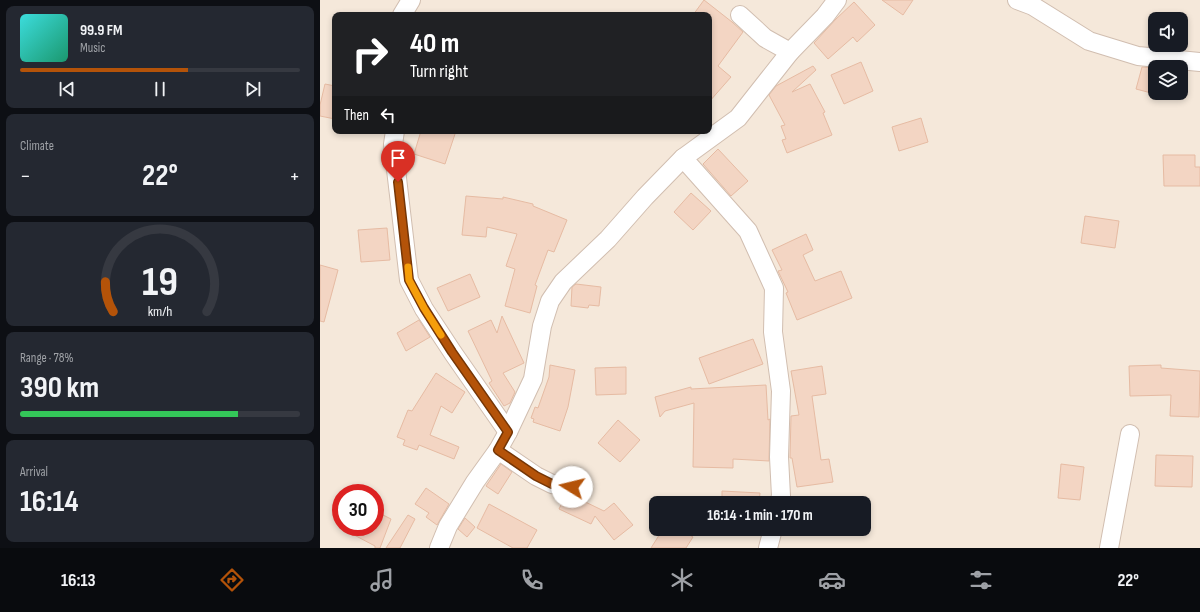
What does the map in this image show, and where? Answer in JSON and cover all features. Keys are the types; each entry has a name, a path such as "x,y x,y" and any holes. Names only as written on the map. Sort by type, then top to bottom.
{"street":[{"path":"404,12 411,0"},
{"path":"439,548 448,526 475,482 498,450 533,379 542,326 550,301 563,282 608,239 645,197 683,158 738,118 790,52 825,16 837,0"},
{"path":"1017,0 1033,6 1089,41 1138,56 1200,62"},
{"path":"740,15 765,38 790,52"},
{"path":"395,134 393,144 409,280 424,308 452,352 508,432"},
{"path":"683,158 748,231 774,288 773,332 781,391 781,496"},
{"path":"1109,548 1130,434"},
{"path":"498,450 536,476 552,484 572,487"},
{"path":"768,548 771,536"}],"shaded area":[{"path":"320,0 1200,0 1200,548 320,548"}],"building":[{"path":"704,0 743,32 718,66 731,77 712,99 712,12 695,12"},
{"path":"882,0 913,0 903,15"},
{"path":"854,2 875,25 857,42 853,37 828,59 814,43"},
{"path":"861,62 873,91 844,104 831,75"},
{"path":"813,66 816,70 792,92 810,84 825,112 823,113 832,135 787,153 782,140 786,139 781,126 785,125 769,95 776,86"},
{"path":"1142,67 1148,67 1148,92 1136,89"},
{"path":"325,84 332,85 332,118 320,116 320,105"},
{"path":"921,118 928,142 899,151 892,127"},
{"path":"420,134 455,134 445,164 414,154"},
{"path":"718,149 748,181 731,196 703,164"},
{"path":"1163,155 1195,155 1195,167 1200,167 1200,186 1164,186"},
{"path":"691,193 711,211 693,230 674,212"},
{"path":"466,196 503,199 503,197 533,204 533,206 567,220 554,252 548,250 535,285 537,286 530,313 505,306 515,269 506,266 517,234 487,227 486,237 462,235"},
{"path":"1085,216 1119,221 1115,248 1081,243"},
{"path":"387,228 390,260 361,262 358,230"},
{"path":"806,234 813,250 803,255 815,281 841,271 852,298 797,320 786,293 788,292 778,271 782,270 772,250"},
{"path":"320,265 338,270 324,322 320,321"},
{"path":"470,274 480,297 448,311 437,288"},
{"path":"576,284 601,287 599,306 589,305 588,308 571,306 572,287"},
{"path":"502,316 524,363 503,373 515,392 510,403 504,406 489,383 492,381 468,331 491,320 497,333"},
{"path":"419,320 430,337 406,351 397,333"},
{"path":"753,339 763,364 709,384 699,358"},
{"path":"550,365 575,370 568,407 560,431 533,422 534,419 531,418 535,407 538,408 549,377"},
{"path":"1161,365 1161,368 1200,371 1199,417 1170,416 1171,395 1130,396 1129,366"},
{"path":"822,366 826,394 812,396 821,460 829,459 833,482 797,487 792,458 790,458 791,416 799,415 791,371"},
{"path":"626,367 626,394 596,395 595,368"},
{"path":"436,373 465,392 452,413 441,406 430,435 459,447 454,459 419,445 417,450 403,445 405,440 397,437 408,410 412,411"},
{"path":"766,385 768,420 770,419 769,461 733,459 733,468 693,467 694,403 665,411 660,417 655,397 691,387 691,389"},
{"path":"618,420 640,440 620,462 598,443"},
{"path":"1156,455 1193,456 1192,487 1155,486"},
{"path":"501,464 512,472 498,494 486,486"},
{"path":"1061,464 1084,467 1080,500 1058,498"},
{"path":"426,488 449,504 437,525 426,517 429,513 415,504"},
{"path":"722,491 760,493 760,496 722,496"},
{"path":"565,497 575,497 604,511 614,503 633,525 614,540 595,516 591,524 559,509"},
{"path":"489,504 537,530 527,548 513,548 477,528"},
{"path":"408,515 415,519 400,548 386,548"},
{"path":"384,516 391,519 380,548 375,548 375,546 356,536 384,536"},
{"path":"465,518 475,527 467,537 458,529"},
{"path":"659,536 693,537 686,548 651,548"}],"slow traffic":[{"path":"408,267 409,280 441,335"}],"route":[{"path":"398,182 409,280 424,308 452,352 508,432 498,450 536,476 552,484 572,487"}]}
